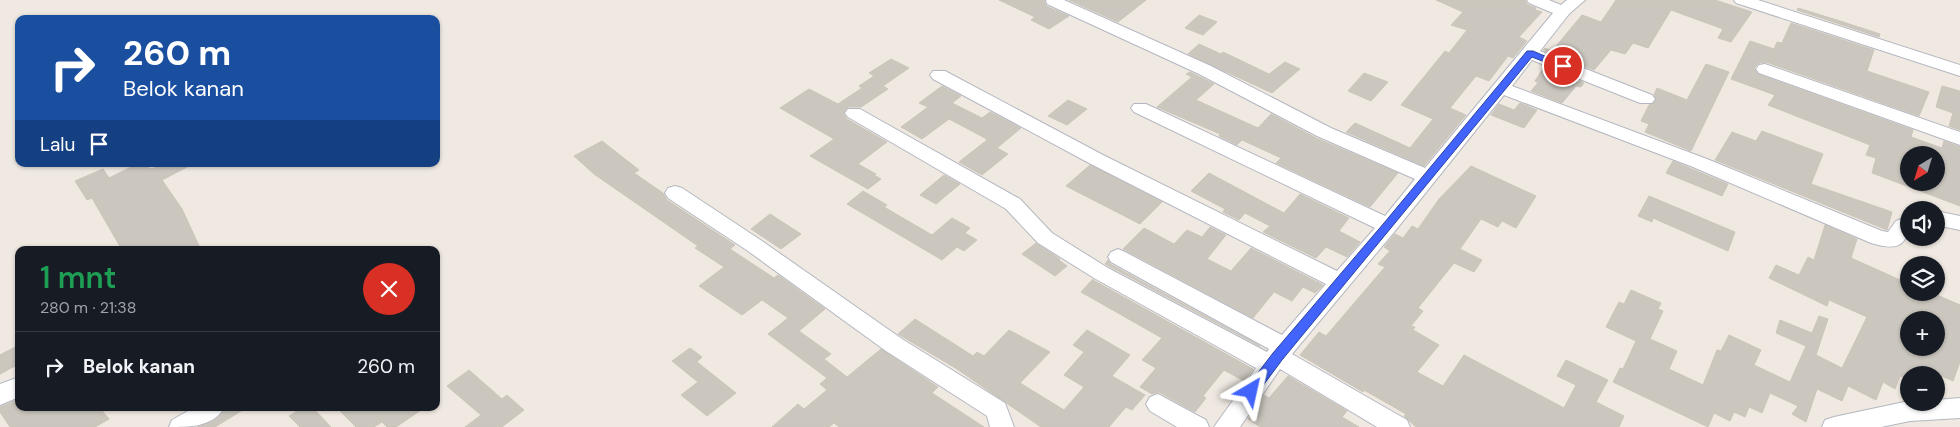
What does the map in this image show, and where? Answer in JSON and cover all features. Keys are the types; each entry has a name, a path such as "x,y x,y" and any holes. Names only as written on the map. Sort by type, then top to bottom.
{"street":[{"path":"1535,0 1570,5"},
{"path":"1742,0 1960,71"},
{"path":"1053,1 1205,70 1324,132 1428,177"},
{"path":"1226,427 1277,356 1388,226 1570,5"},
{"path":"1530,53 1646,99"},
{"path":"1765,69 1960,139"},
{"path":"939,76 1096,159 1340,282"},
{"path":"1501,88 1584,117 1691,159 1878,238 1893,240 1900,234"},
{"path":"1140,108 1388,226"},
{"path":"854,113 1013,204 1045,238 1094,269 1277,356"},
{"path":"676,193 894,345 997,410 1002,427"},
{"path":"1945,220 1960,223"},
{"path":"1118,258 1277,356 1398,427"},
{"path":"0,395 15,388"},
{"path":"1158,404 1196,427"},
{"path":"1834,427 1910,411 1960,408"},
{"path":"181,427 207,411"}],"building":[{"path":"999,0 1044,0 1046,6 1069,16 1049,29 1031,20 1035,17"},
{"path":"1069,0 1146,0 1118,22"},
{"path":"1436,0 1525,0 1528,5 1536,8 1535,10 1542,12 1519,37 1527,41 1513,58 1508,56 1489,81 1476,76 1450,108 1466,115 1424,166 1346,132 1355,123 1410,148 1433,119 1401,105 1445,51 1449,53 1467,30 1451,25 1463,12"},
{"path":"1616,0 1715,0 1752,12 1731,42 1718,38 1723,29 1671,10 1648,48 1633,43 1625,54 1611,50 1594,70 1543,50 1545,48 1552,51 1582,15 1601,22"},
{"path":"1798,8 1880,34 1879,37 1797,10"},
{"path":"1199,15 1217,22 1203,35 1185,28"},
{"path":"1791,23 1874,50 1867,71 1929,92 1919,116 1766,62 1759,63 1754,68 1758,74 1913,130 1911,137 1936,146 1900,146 1900,184 1872,173 1876,158 1866,155 1870,145 1768,105 1775,95 1731,79 1750,41 1774,49 1777,42 1782,43"},
{"path":"1199,44 1221,54 1223,52 1269,74 1285,62 1300,69 1272,93 1188,54"},
{"path":"891,59 909,68 883,86 888,89 861,107 848,107 843,113 847,119 887,142 858,164 881,179 868,189 810,156 834,139 780,108 809,89 838,104 862,88 859,86 874,76 869,73"},
{"path":"1706,64 1729,72 1691,151 1645,132 1649,124 1641,121 1649,105 1656,100 1654,95 1657,88 1687,100"},
{"path":"1544,67 1584,83 1581,87 1576,86 1562,103 1531,91 1538,83 1535,81"},
{"path":"1190,72 1214,84 1196,100 1258,128 1271,114 1316,138 1398,173 1370,207 1276,163 1281,158 1242,140 1237,145 1219,136 1220,134 1157,107 1192,77 1186,74"},
{"path":"1364,73 1388,82 1371,101 1348,91"},
{"path":"942,86 961,96 952,103 982,118 990,112 1021,128 997,148 1008,154 982,175 959,162 987,140 985,138 949,119 922,139 901,127 928,107 919,103"},
{"path":"1942,86 1960,91 1960,130 1949,126 1953,113 1936,107"},
{"path":"1068,100 1087,109 1067,125 1048,116"},
{"path":"1520,103 1537,110 1524,128 1491,115 1499,104 1514,110"},
{"path":"1762,131 1823,154 1811,184 1892,212 1887,230 1715,160 1732,132 1756,141"},
{"path":"602,141 639,170 634,173 663,193 667,200 735,245 730,249 774,278 778,275 825,309 799,331 831,354 824,359 847,377 881,349 938,387 932,393 984,427 839,427 834,423 829,427 772,427 798,404 804,409 827,390 820,384 827,378 768,334 788,318 762,300 742,315 699,286 724,267 695,248 698,246 594,174 574,156"},
{"path":"1944,141 1960,147 1960,206 1920,191 1945,191 1945,146 1943,146"},
{"path":"1673,161 1728,184 1722,196 1666,173"},
{"path":"1090,165 1162,202 1140,224 1066,186"},
{"path":"1471,166 1536,196 1516,228 1502,221 1498,227 1481,219 1460,249 1482,260 1474,272 1454,263 1418,308 1423,311 1411,326 1415,327 1413,330 1439,345 1417,372 1443,386 1464,355 1564,408 1576,385 1557,376 1566,360 1608,380 1596,402 1624,416 1619,427 1416,427 1404,416 1406,414 1364,390 1363,392 1300,355 1319,332 1326,336 1385,267 1378,264 1390,251 1384,247 1395,234 1403,238 1412,226 1418,229 1439,199"},
{"path":"131,167 152,169 156,167 187,167 162,180 182,209 199,246 120,246 92,198 87,200 75,181 103,169 109,178"},
{"path":"1209,173 1284,213 1300,194 1349,218 1339,231 1360,242 1347,257 1326,247 1316,258 1263,232 1270,226 1245,213 1239,220 1223,212 1225,209 1191,191"},
{"path":"944,175 960,184 936,204 920,195"},
{"path":"863,191 887,205 884,207 932,235 952,218 970,228 965,233 977,240 964,251 957,247 942,260 847,204"},
{"path":"1649,196 1735,232 1728,251 1653,218 1652,222 1638,216"},
{"path":"770,214 801,234 781,249 751,229"},
{"path":"1825,225 1857,239 1851,258 1900,280 1900,301 1945,301 1945,298 1960,305 1960,362 1953,381 1945,377 1945,366 1900,366 1900,376 1895,389 1883,382 1876,400 1848,386 1842,401 1817,389 1806,422 1792,414 1798,406 1770,393 1762,413 1749,407 1745,417 1734,412 1730,421 1714,413 1708,427 1613,382 1620,368 1623,369 1636,341 1606,327 1619,302 1624,304 1631,290 1661,303 1658,309 1663,311 1650,339 1677,351 1669,369 1703,385 1717,350 1721,351 1729,335 1761,350 1754,365 1790,382 1806,346 1776,333 1780,320 1812,333 1819,316 1828,319 1816,355 1842,368 1867,317 1829,300 1827,306 1769,278 1776,265 1799,275 1808,257 1814,260"},
{"path":"1210,227 1226,235 1207,259 1231,271 1251,248 1323,285 1315,293 1303,287 1292,301 1274,292 1253,318 1123,249 1144,228 1174,244 1187,230 1202,237"},
{"path":"1036,243 1067,266 1055,276 1022,254"},
{"path":"1108,260 1110,264 1260,346 1105,264"},
{"path":"1093,279 1253,369 1244,381 1224,370 1203,396 1206,398 1195,412 1159,392 1152,394 1140,387 1156,368 1142,360 1162,338 1081,292"},
{"path":"915,319 973,356 977,352 984,356 1009,330 1050,352 1020,383 1064,410 1084,387 1064,375 1084,352 1073,345 1087,330 1130,355 1112,376 1145,395 1132,410 1126,407 1109,427 1041,427 957,369 898,334"},
{"path":"15,347 15,366 0,374 0,355"},
{"path":"690,348 702,357 697,362 736,393 707,416 681,395 698,382 672,361"},
{"path":"469,370 502,399 507,395 524,410 502,427 465,427 481,415 447,386"},
{"path":"1288,376 1347,411 1342,417 1359,427 1260,427 1248,419 1264,395 1269,398"},
{"path":"15,401 15,411 102,411 109,419 95,427 10,427 0,412 0,407"},
{"path":"223,411 241,411 215,427 197,427 215,420"},
{"path":"297,411 316,411 331,427 300,427 289,416"},
{"path":"340,411 420,411 396,427 387,427 382,422 374,427 356,427"}],"route":[{"path":"1251,391 1277,356 1388,226 1530,53 1563,66"}]}
